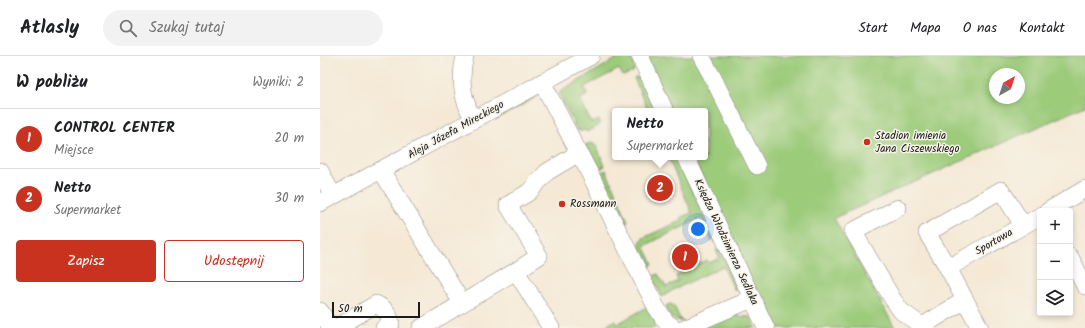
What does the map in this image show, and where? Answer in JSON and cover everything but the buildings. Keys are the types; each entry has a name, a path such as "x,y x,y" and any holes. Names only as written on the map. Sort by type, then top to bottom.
{"street":[{"path":"465,56 461,69 462,86 465,101 474,120"},
{"name":"Aleja Józefa Mireckiego","path":"327,199 591,56"},
{"path":"640,56 664,108"},
{"path":"701,56 757,166"},
{"path":"542,82 662,318 674,328 752,299"},
{"path":"421,328 540,256 508,205 529,192 547,172 579,153"},
{"name":"Księdza Włodzimierza Sedlaka","path":"687,160 766,328"},
{"path":"381,170 462,303"},
{"path":"320,171 327,199"},
{"path":"1053,208 1085,189"},
{"path":"980,328 948,268 927,233 1001,190 1023,225"},
{"path":"898,208 853,231 901,311 920,327 965,300"},
{"name":"Sportowa","path":"948,268 1037,218"},
{"path":"1073,263 1085,286"},
{"path":"516,271 550,328"},
{"path":"348,325 376,304 382,307 390,318 391,324 384,328"},
{"path":"320,311 331,328"}],"green space":[{"path":"621,56 631,59 635,68 633,72 623,76 619,69 584,87 588,95 580,99 591,123 599,120 600,123 598,126 587,132 586,130 577,130 560,96 560,92"},
{"name":"Stadion imienia Jana Ciszewskiego","path":"646,56 1085,56 1085,106 834,218 895,328 771,328 694,160 708,160 708,108 670,108"},
{"path":"634,78 640,78 655,108 647,108"},
{"path":"530,97 537,97 495,120 496,117"},
{"path":"590,143 596,145 605,166 598,170 585,145"},
{"path":"669,160 678,160 714,238 712,241 701,218 644,246 653,264 647,268 641,257 639,249 643,238 682,220 681,217 692,213"},
{"path":"606,170 628,221 626,224 624,224 600,173"},
{"path":"716,250 720,250 730,270 734,281 735,291 723,266 673,290 662,297 652,277 658,274 666,287 678,281 676,276 707,260 709,263 717,259 718,261 720,259"},
{"path":"671,304 674,306 681,321 684,322 671,318 666,308 667,305"},
{"path":"649,306 655,320 655,328 602,328 615,320 617,324"},
{"path":"736,313 737,316 751,317 756,328 700,328"}],"place":[{"name":"Stadion imienia Jana Ciszewskiego","path":"867,142"},
{"name":"Netto","path":"660,188"},
{"name":"Rossmann","path":"562,204"},
{"name":"CONTROL CENTER","path":"685,257"}]}
